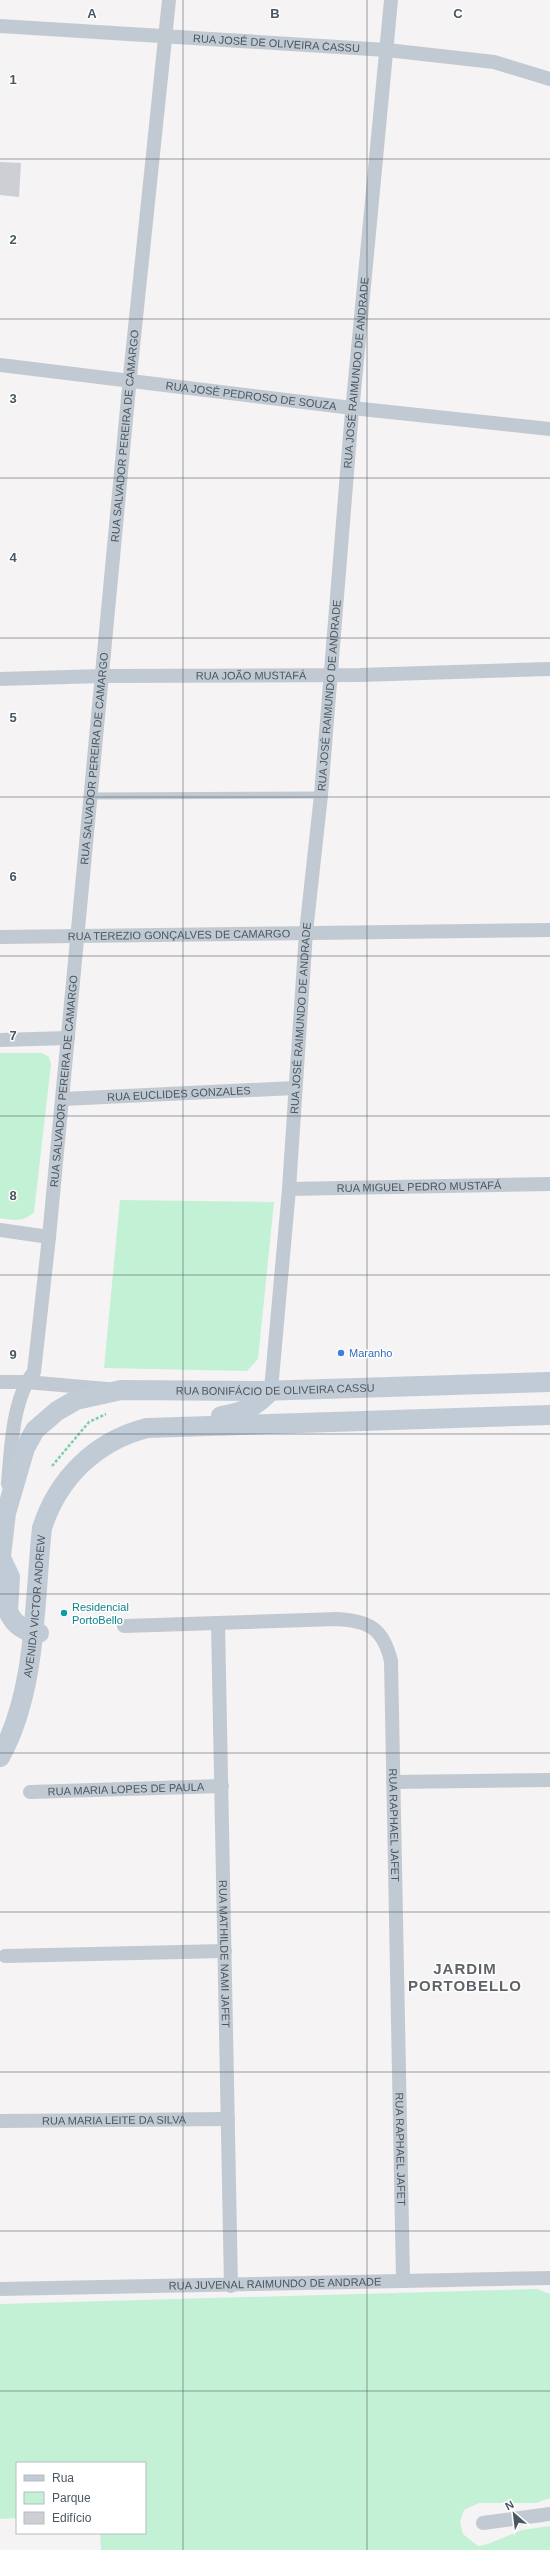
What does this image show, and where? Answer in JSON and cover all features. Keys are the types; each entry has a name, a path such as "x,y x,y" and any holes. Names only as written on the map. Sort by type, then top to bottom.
{"main road":[{"name":"RUA BONIFÁCIO DE OLIVEIRA CASSU","path":"122,1390 271,1390 550,1382"},
{"path":"34,1636 19,1627 10,1616 8,1611 10,1577 0,1562 6,1513 25,1448 35,1430 57,1411 76,1400 122,1390"},
{"path":"167,1428 187,1419 243,1412 261,1402 271,1390"},
{"path":"167,1428 550,1415"},
{"name":"AVENIDA VICTOR ANDREW","path":"0,1757 23,1699 30,1668 34,1636 42,1528 56,1494 82,1462 95,1452 124,1436 147,1428 167,1428"}],"street":[{"name":"RUA SALVADOR PEREIRA DE CAMARGO","path":"6,1513 14,1429 26,1382 34,1372 49,1237 79,936 130,380 169,0"},
{"name":"RUA JOSÉ RAIMUNDO DE ANDRADE","path":"271,1390 289,1189 306,932 321,795 329,676 352,408 391,0"},
{"name":"RUA JOSÉ DE OLIVEIRA CASSU","path":"0,26 166,35 386,50 494,62 550,79"},
{"name":"RUA JOSÉ PEDROSO DE SOUZA","path":"0,365 352,408 550,429"},
{"name":"RUA JOÃO MUSTAFÁ","path":"0,679 102,676 329,676 550,669"},
{"name":"RUA TEREZIO GONÇALVES DE CAMARGO","path":"0,937 550,930"},
{"path":"0,1040 68,1038"},
{"name":"RUA EUCLIDES GONZALES","path":"63,1099 295,1088"},
{"name":"RUA MIGUEL PEDRO MUSTAFÁ","path":"289,1189 550,1184"},
{"path":"0,1230 49,1237"},
{"name":"RUA BONIFÁCIO DE OLIVEIRA CASSU","path":"0,1382 26,1382 122,1390"},
{"name":"RUA RAPHAEL JAFET","path":"124,1626 218,1622 337,1619 355,1620 374,1627 387,1644 391,1661 403,2279"},
{"name":"RUA MATHILDE NAMI JAFET","path":"218,1622 231,2286"},
{"path":"393,1782 550,1780"},
{"name":"RUA MARIA LOPES DE PAULA","path":"30,1792 222,1786"},
{"path":"5,1956 225,1951"},
{"name":"RUA MARIA LEITE DA SILVA","path":"0,2121 228,2119"},
{"name":"RUA JUVENAL RAIMUNDO DE ANDRADE","path":"0,2289 231,2286 403,2279 550,2278"},
{"path":"483,2523 550,2514"}],"lane":[{"path":"92,796 321,795"}],"green space":[{"path":"0,1053 42,1053 49,1057 51,1064 34,1212 26,1218 18,1220 0,1218"},
{"path":"120,1200 274,1202 258,1359 247,1371 104,1368"},
{"path":"537,2289 550,2294 550,2498 536,2503 479,2503 464,2510 460,2522 463,2534 478,2546 488,2544 522,2530 550,2526 550,2550 101,2550 100,2534 146,2534 146,2462 16,2462 16,2518 0,2519 0,2304"}],"building":[{"path":"0,162 21,163 19,197 0,195"}],"place":[{"name":"Maranho","path":"341,1353"},
{"name":"Residencial PortoBello","path":"64,1613"}],"district":[{"name":"JARDIM PORTOBELLO","path":"465,1978"}]}
